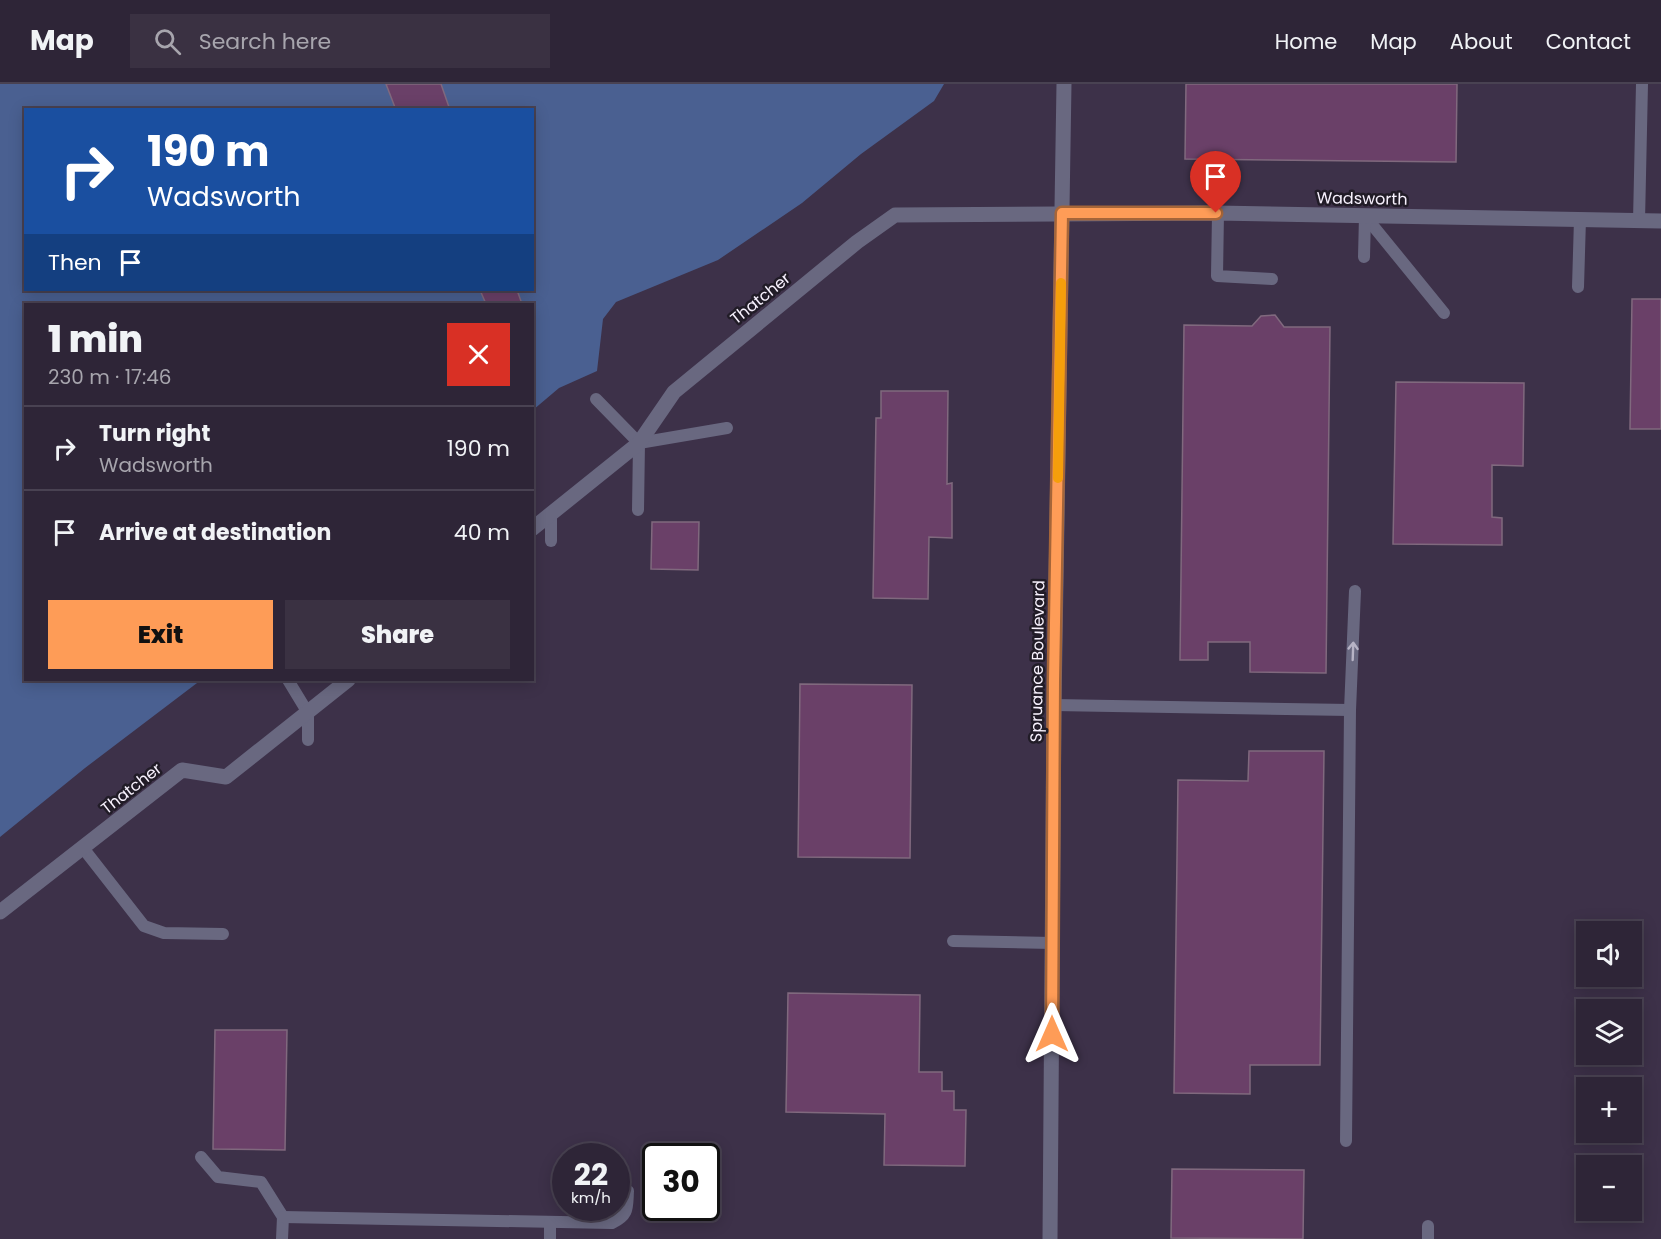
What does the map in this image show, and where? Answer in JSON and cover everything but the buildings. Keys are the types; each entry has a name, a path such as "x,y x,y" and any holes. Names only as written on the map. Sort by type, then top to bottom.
{"street":[{"name":"Spruance Boulevard","path":"1050,1239 1054,705 1064,84"},
{"name":"Wadsworth","path":"1062,213 1218,213 1661,221"},
{"name":"Thatcher","path":"534,527 639,443 674,392 848,249 895,215 1062,213"},
{"name":"Thatcher","path":"0,912 182,770 226,777 347,681"}],"lane":[{"path":"1639,221 1642,84"},
{"path":"1218,213 1217,276 1272,279"},
{"path":"1364,257 1365,216"},
{"path":"1365,216 1444,313"},
{"path":"1578,287 1580,219"},
{"path":"596,399 639,443 638,510"},
{"path":"639,443 727,428"},
{"path":"551,514 551,541"},
{"path":"1346,1141 1350,710 1355,591"},
{"path":"289,681 308,712 308,740"},
{"path":"1054,705 1350,710"},
{"path":"82,848 144,926 164,933 223,934"},
{"path":"953,941 1052,943"},
{"path":"201,1157 218,1177 261,1182 283,1216 282,1239"},
{"path":"283,1216 612,1223 617,1221"},
{"path":"550,1222 550,1239"},
{"path":"1428,1226 1428,1239"}],"water":[{"path":"0,84 944,84 934,101 861,154 802,203 718,260 616,302 603,319 597,371 559,388 534,409 534,303 24,303 24,681 200,681 85,768 0,837"}],"slow traffic":[{"path":"1058,478 1061,283"}],"route":[{"path":"1052,1034 1054,681 1062,213 1216,213"}]}
